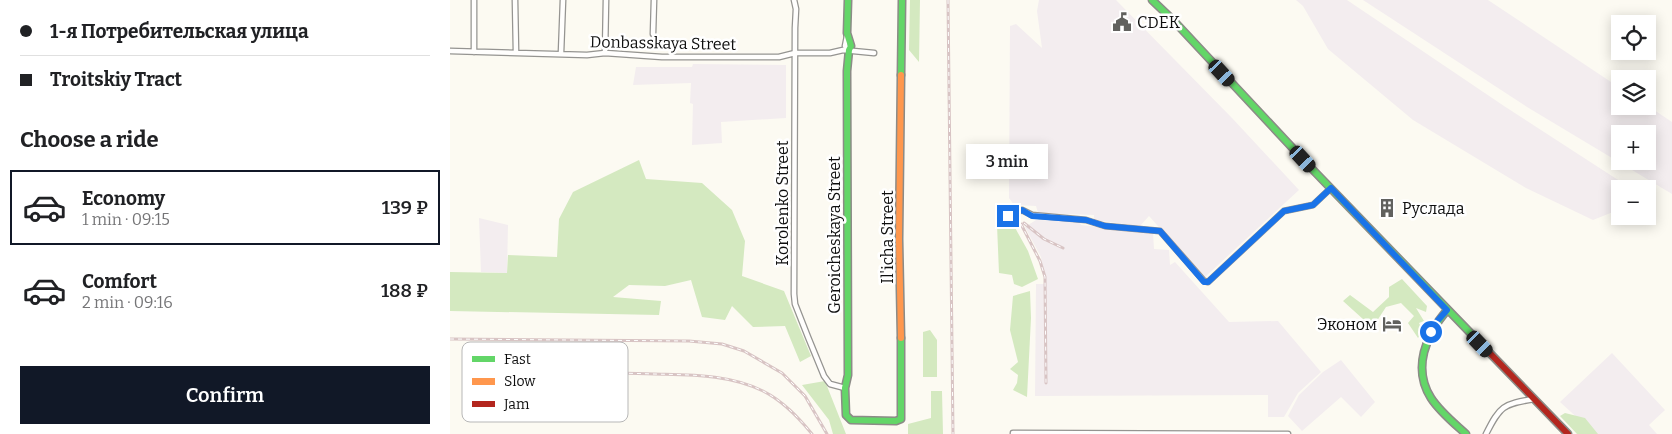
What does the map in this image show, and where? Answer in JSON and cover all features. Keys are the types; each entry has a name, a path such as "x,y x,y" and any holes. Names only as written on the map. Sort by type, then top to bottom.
{"street":[{"path":"474,0 474,52"},
{"path":"515,0 516,52"},
{"path":"562,0 562,53"},
{"path":"605,53 606,0"},
{"path":"653,34 654,0"},
{"name":"Korolenko Street","path":"794,0 796,9 793,282 796,304 827,381 838,387 845,388"},
{"name":"Geroicheskaya Street","path":"848,0 848,33 851,46 849,50 847,207 848,375 845,388 846,415 848,418"},
{"name":"Il'icha Street","path":"848,418 851,420 896,421 901,419 902,415 900,239 902,0"},
{"path":"1153,1 1447,310 1568,434"},
{"name":"Donbasskaya Street","path":"450,51 587,55 605,53 662,57 779,57 795,53 830,53 843,50 874,53"},
{"path":"1008,216 1022,210 1032,216 1086,220 1105,226 1160,231 1204,282 1208,282 1284,211 1313,205 1331,188"},
{"path":"1447,310 1433,326 1426,344 1423,356 1422,380 1430,397 1466,434"},
{"path":"1486,434 1502,407 1511,403 1534,399"},
{"path":"1013,433 1288,434"}],"shaded area":[{"path":"1039,0 1116,0 1232,118 1299,190 1204,278 1149,216 1140,226 1094,220 1094,215 1038,213 1036,206 1014,205 1009,198 1010,26 1016,24 1042,48 1037,11"},
{"path":"1296,0 1347,0 1618,180 1611,180 1611,213 1593,220 1526,188 1413,120 1328,49 1303,6"},
{"path":"1363,0 1488,0 1611,82 1611,115 1656,115 1656,111 1672,122 1672,194 1656,184 1656,180 1649,180 1632,170 1656,170 1656,125 1611,125 1611,157 1527,107"},
{"path":"693,64 786,65 786,118 721,122 722,143 692,145 693,104 690,103 691,83 633,85 636,67 692,67"},
{"path":"479,218 508,225 507,273 481,272"},
{"path":"1036,220 1080,221 1081,225 1153,233 1154,249 1169,250 1170,265 1175,262 1229,322 1278,321 1321,372 1298,393 1284,417 1268,417 1268,395 1035,396 1036,284 1045,284 1041,257 1025,227"},
{"path":"1612,353 1665,410 1649,425 1657,434 1595,434 1560,402"},
{"path":"1341,360 1375,402 1361,417 1341,397 1302,431 1288,416 1299,395 1323,372"}],"green space":[{"path":"910,0 920,0 919,62 909,50"},
{"path":"639,160 646,179 702,183 732,210 745,241 742,276 784,291 811,356 800,362 785,326 753,327 732,306 725,320 702,317 691,280 665,286 629,285 613,297 661,301 659,315 450,311 450,272 507,273 508,255 557,257 559,219 573,192"},
{"path":"1013,224 1028,251 1038,279 1022,287 1014,284 1012,275 999,273 997,225"},
{"path":"1402,279 1427,306 1426,312 1416,308 1424,321 1419,323 1423,331 1418,338 1408,323 1414,316 1401,303 1386,307 1369,333 1364,320 1343,301 1350,295 1373,312 1389,297 1389,287"},
{"path":"1030,291 1031,318 1027,397 1013,390 1017,383 1018,375 1010,369 1018,362 1010,330 1013,296"},
{"path":"930,330 937,340 937,377 923,377 923,332"},
{"path":"825,381 846,434 833,434 829,420 802,385"},
{"path":"931,391 942,391 943,434 908,434 908,424 931,418"},
{"path":"1565,413 1585,418 1598,434 1577,434 1560,416"}],"railway":[{"path":"948,0 953,434"},
{"path":"1024,223 1044,239 1063,248"},
{"path":"1021,224 1040,261 1045,277 1046,383"},
{"path":"450,339 689,341 722,344 744,351 782,373 805,396 827,434"},
{"path":"628,373 695,375 723,378 750,385 784,405 812,434"}],"traffic: fast":[{"path":"848,0 847,33 851,46 847,71 848,375 845,388 846,415 851,420 896,421 901,419 901,338"},
{"path":"901,75 902,0"},
{"path":"1152,0 1483,346"},
{"path":"1447,310 1428,341 1422,364 1423,375 1425,387 1431,398 1447,417 1466,434"}],"traffic: slow":[{"path":"901,75 899,239 901,338"}],"traffic: jam":[{"path":"1483,346 1568,434"}],"place":[{"name":"CDEK","path":"1122,22"},
{"name":"Руслада","path":"1387,208"},
{"name":"Эконом","path":"1392,324"}],"route":[{"path":"1008,216 1022,210 1032,216 1086,220 1105,226 1144,228 1160,231 1204,282 1208,282 1284,211 1313,205 1331,188 1447,310 1433,326 1431,332"}]}
